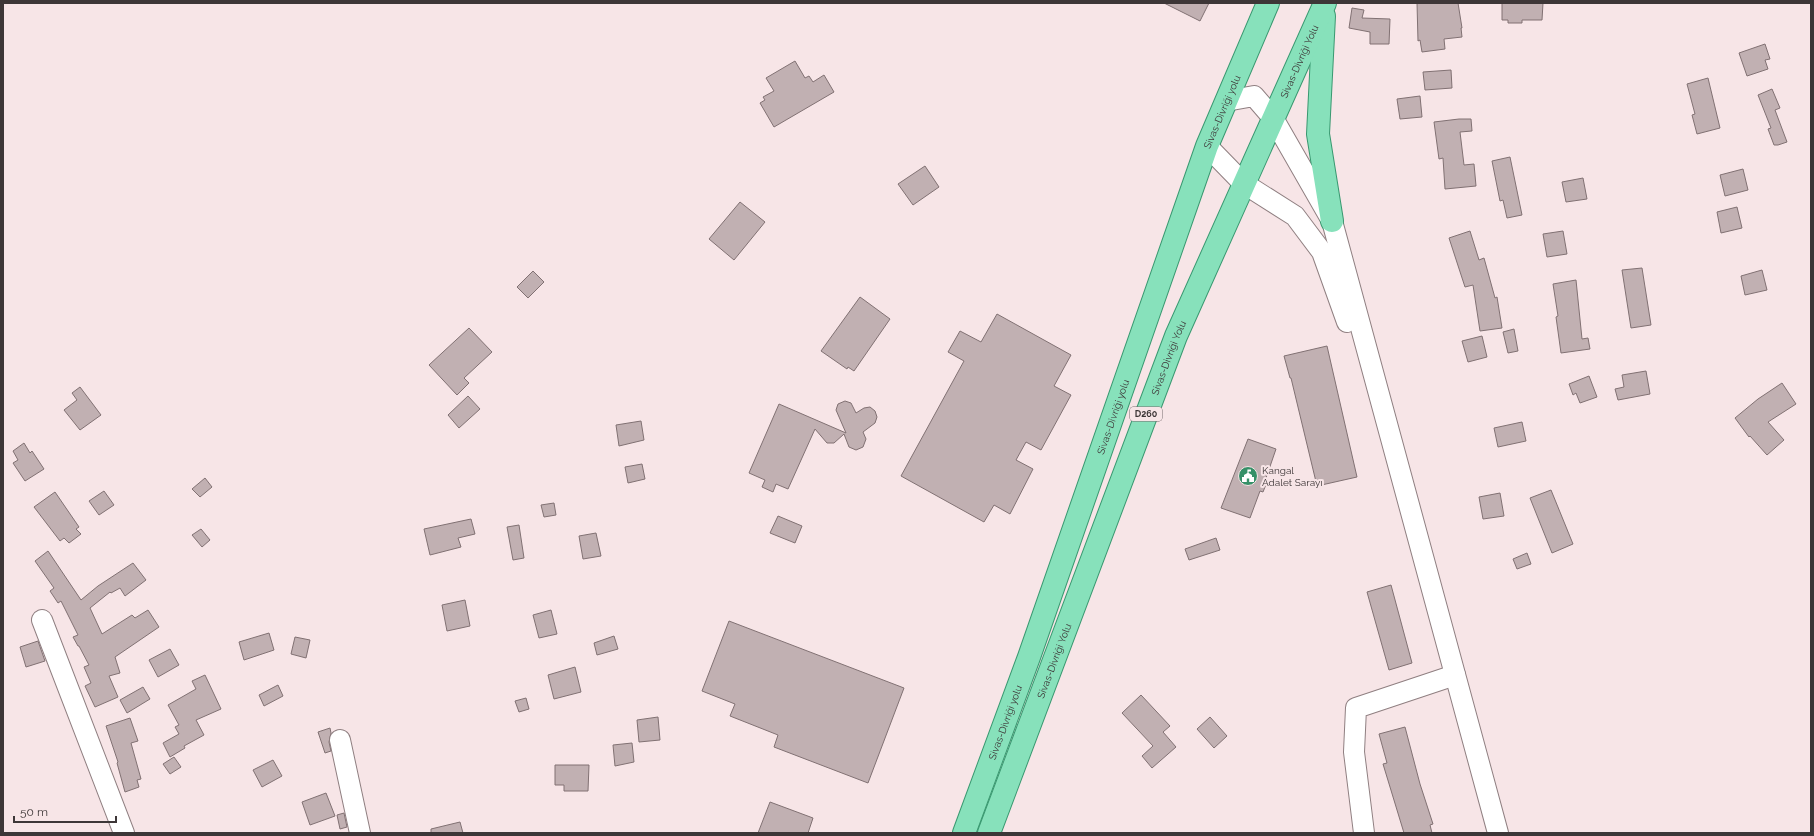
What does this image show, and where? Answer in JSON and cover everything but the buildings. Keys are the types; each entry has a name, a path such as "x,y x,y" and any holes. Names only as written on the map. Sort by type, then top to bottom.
{"main road":[{"name":"Sivas-Divriği yolu","path":"964,833 1029,657 1207,146 1268,3"},
{"name":"Sivas-Divriği Yolu","path":"989,833 1176,336 1272,118 1325,3"},
{"path":"1325,3 1318,134 1332,221"}],"street":[{"path":"1226,101 1254,96 1272,118 1332,221 1498,833"},
{"path":"1207,146 1243,183 1296,216 1322,252 1393,448"},
{"path":"42,620 124,833"},
{"path":"1364,833 1354,752 1356,708 1455,676"},
{"path":"340,740 360,833"}],"place":[{"name":"Kangal Adalet Sarayı","path":"1248,476"}]}
